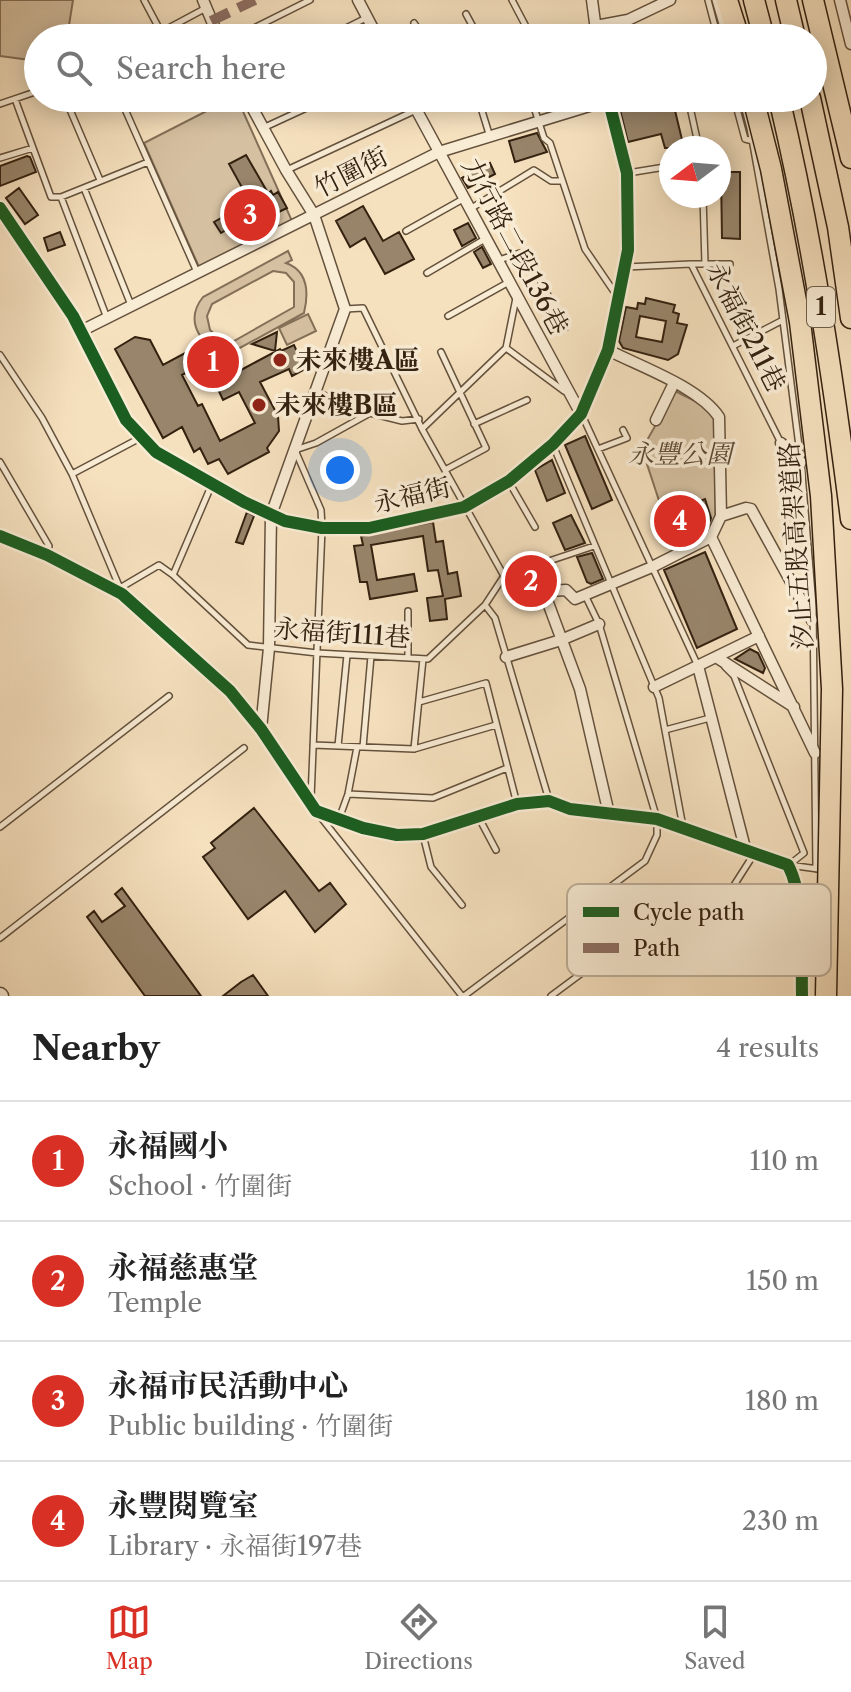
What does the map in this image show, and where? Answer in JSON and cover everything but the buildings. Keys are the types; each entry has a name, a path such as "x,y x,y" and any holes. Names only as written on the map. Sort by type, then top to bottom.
{"highway":[{"path":"727,0 735,24"},
{"path":"754,0 760,24"},
{"path":"786,0 792,24"},
{"path":"813,0 819,24"},
{"path":"827,58 851,158"},
{"name":"汐止五股高架道路","path":"757,112 771,169 800,322 821,496 832,689 828,884"},
{"name":"1","path":"782,112 813,256 851,519"},
{"name":"1","path":"813,112 838,227 851,318"},
{"name":"汐止五股高架道路","path":"826,976 826,996"}],"street":[{"path":"358,0 371,24"},
{"path":"592,0 596,24"},
{"path":"618,24 670,0"},
{"path":"840,0 847,11 851,44"},
{"path":"204,4 213,24"},
{"path":"254,112 314,215 345,309 271,515 269,648 261,729"},
{"name":"力行路二段136巷","path":"418,112 581,414"},
{"name":"竹圍街","path":"81,331 439,152 571,112"},
{"name":"永福街","path":"0,208 81,331 126,420 156,452 285,521 322,528 369,528 464,507 509,481 553,444 581,414 608,350 628,250 627,173 611,112"},
{"path":"608,350 674,383 710,405 719,417 721,516 711,537 652,567 575,599 566,590 549,591 547,600 580,689 609,814"},
{"path":"656,420 674,383"},
{"name":"永福街211巷","path":"781,443 801,462"},
{"path":"721,516 751,509 812,620"},
{"path":"0,536 121,591 230,691 261,729 313,807 339,819 397,835 423,834 517,804 549,801 570,809 657,819 790,868 794,884"},
{"path":"711,537 815,753"},
{"path":"506,657 599,624"},
{"path":"654,687 759,636"},
{"path":"716,657 795,708"},
{"path":"698,666 710,718 750,851"},
{"path":"801,976 802,996"}],"lane":[{"path":"144,0 157,24"},
{"path":"262,24 310,0"},
{"path":"512,0 525,24"},
{"path":"708,0 714,24"},
{"path":"715,0 722,24"},
{"path":"173,24 204,4"},
{"path":"466,14 471,24"},
{"path":"353,24 367,17"},
{"path":"0,104 24,96"},
{"path":"15,99 51,197 61,197 148,162"},
{"path":"71,112 100,180"},
{"path":"126,112 198,273"},
{"path":"263,128 298,112"},
{"path":"286,170 413,112"},
{"path":"482,112 490,138"},
{"path":"535,112 544,138 550,143 585,249 619,299"},
{"path":"691,112 696,136"},
{"path":"738,112 745,139 753,141"},
{"path":"746,112 783,320 801,462 813,606 818,869 790,868"},
{"path":"0,158 33,148"},
{"path":"627,173 659,168"},
{"path":"470,209 534,170 551,181 562,181"},
{"path":"84,188 131,306"},
{"path":"61,197 107,318"},
{"path":"406,231 464,198"},
{"path":"703,208 705,264"},
{"path":"427,273 486,238"},
{"path":"498,260 520,253 527,255 565,328"},
{"path":"691,264 730,264"},
{"name":"永福街211巷","path":"625,267 691,264 781,443"},
{"path":"448,316 510,281"},
{"path":"422,429 506,348 517,295"},
{"path":"345,309 363,308 422,429 504,576 594,546"},
{"path":"733,346 783,320"},
{"path":"506,348 572,396"},
{"path":"441,352 486,448 445,470"},
{"path":"0,355 42,418 72,474 121,591 159,565 173,575 212,484"},
{"path":"316,392 370,413 402,421 419,419"},
{"path":"474,424 527,400"},
{"path":"370,413 316,443 295,450 321,510 322,528 313,807 463,996 567,919"},
{"path":"581,414 698,666"},
{"path":"598,449 627,438 623,430"},
{"path":"72,474 142,437"},
{"path":"553,444 654,687 683,829"},
{"path":"553,444 610,584"},
{"path":"0,462 49,546 47,555"},
{"path":"509,481 535,527"},
{"name":"永福街111巷","path":"173,575 248,645 317,653 423,659 428,659 485,605 504,576"},
{"path":"585,595 599,624 657,819 657,835 645,861 614,884"},
{"path":"485,605 495,618 549,801"},
{"path":"408,611 408,658"},
{"path":"338,746 347,655"},
{"path":"339,819 360,747 371,656"},
{"path":"716,657 734,676 804,853 790,868"},
{"path":"414,749 423,659"},
{"path":"419,702 486,683 517,804"},
{"path":"0,827 169,696"},
{"path":"665,730 710,718"},
{"path":"313,745 414,749 496,725"},
{"path":"0,938 244,748"},
{"path":"348,794 433,798 507,768"},
{"path":"479,818 496,850"},
{"path":"423,834 431,867 462,905"},
{"path":"733,884 750,851"},
{"path":"551,996 578,976"}],"green space":[{"path":"0,0 73,0 69,24 24,24 24,59 0,56"},
{"path":"205,112 243,112 292,221 199,267 144,143"},
{"path":"288,251 292,260 286,263 299,271 306,290 304,313 216,361 211,352 217,348 203,339 196,327 195,312 203,297","holes":["273,271 286,273 294,282 294,307 234,341 220,339 210,330 207,316 212,304"]},
{"path":"308,314 316,331 287,345 279,328"},
{"name":"永豐公園","path":"675,391 709,408 714,419 716,521 703,535 675,549 642,449"}],"marked path":[{"path":"211,21 255,0"}],"cycle path":[{"path":"0,208 73,316 126,420 156,452 244,502 285,521 322,528 369,528 464,507 509,481 553,444 581,414 608,350 628,250 627,173 612,112"},
{"path":"0,536 47,555 122,594 230,691 261,729 316,811 363,828 397,835 423,834 517,804 549,801 570,809 657,819 788,865 795,884"},
{"path":"802,976 802,996"}],"place":[{"name":"永福市民活動中心","path":"250,215"},
{"name":"未來樓A區","path":"280,360"},
{"name":"永福國小","path":"213,362"},
{"name":"未來樓B區","path":"259,405"},
{"name":"永豐閱覽室","path":"680,521"},
{"name":"永福慈惠堂","path":"531,581"}]}
